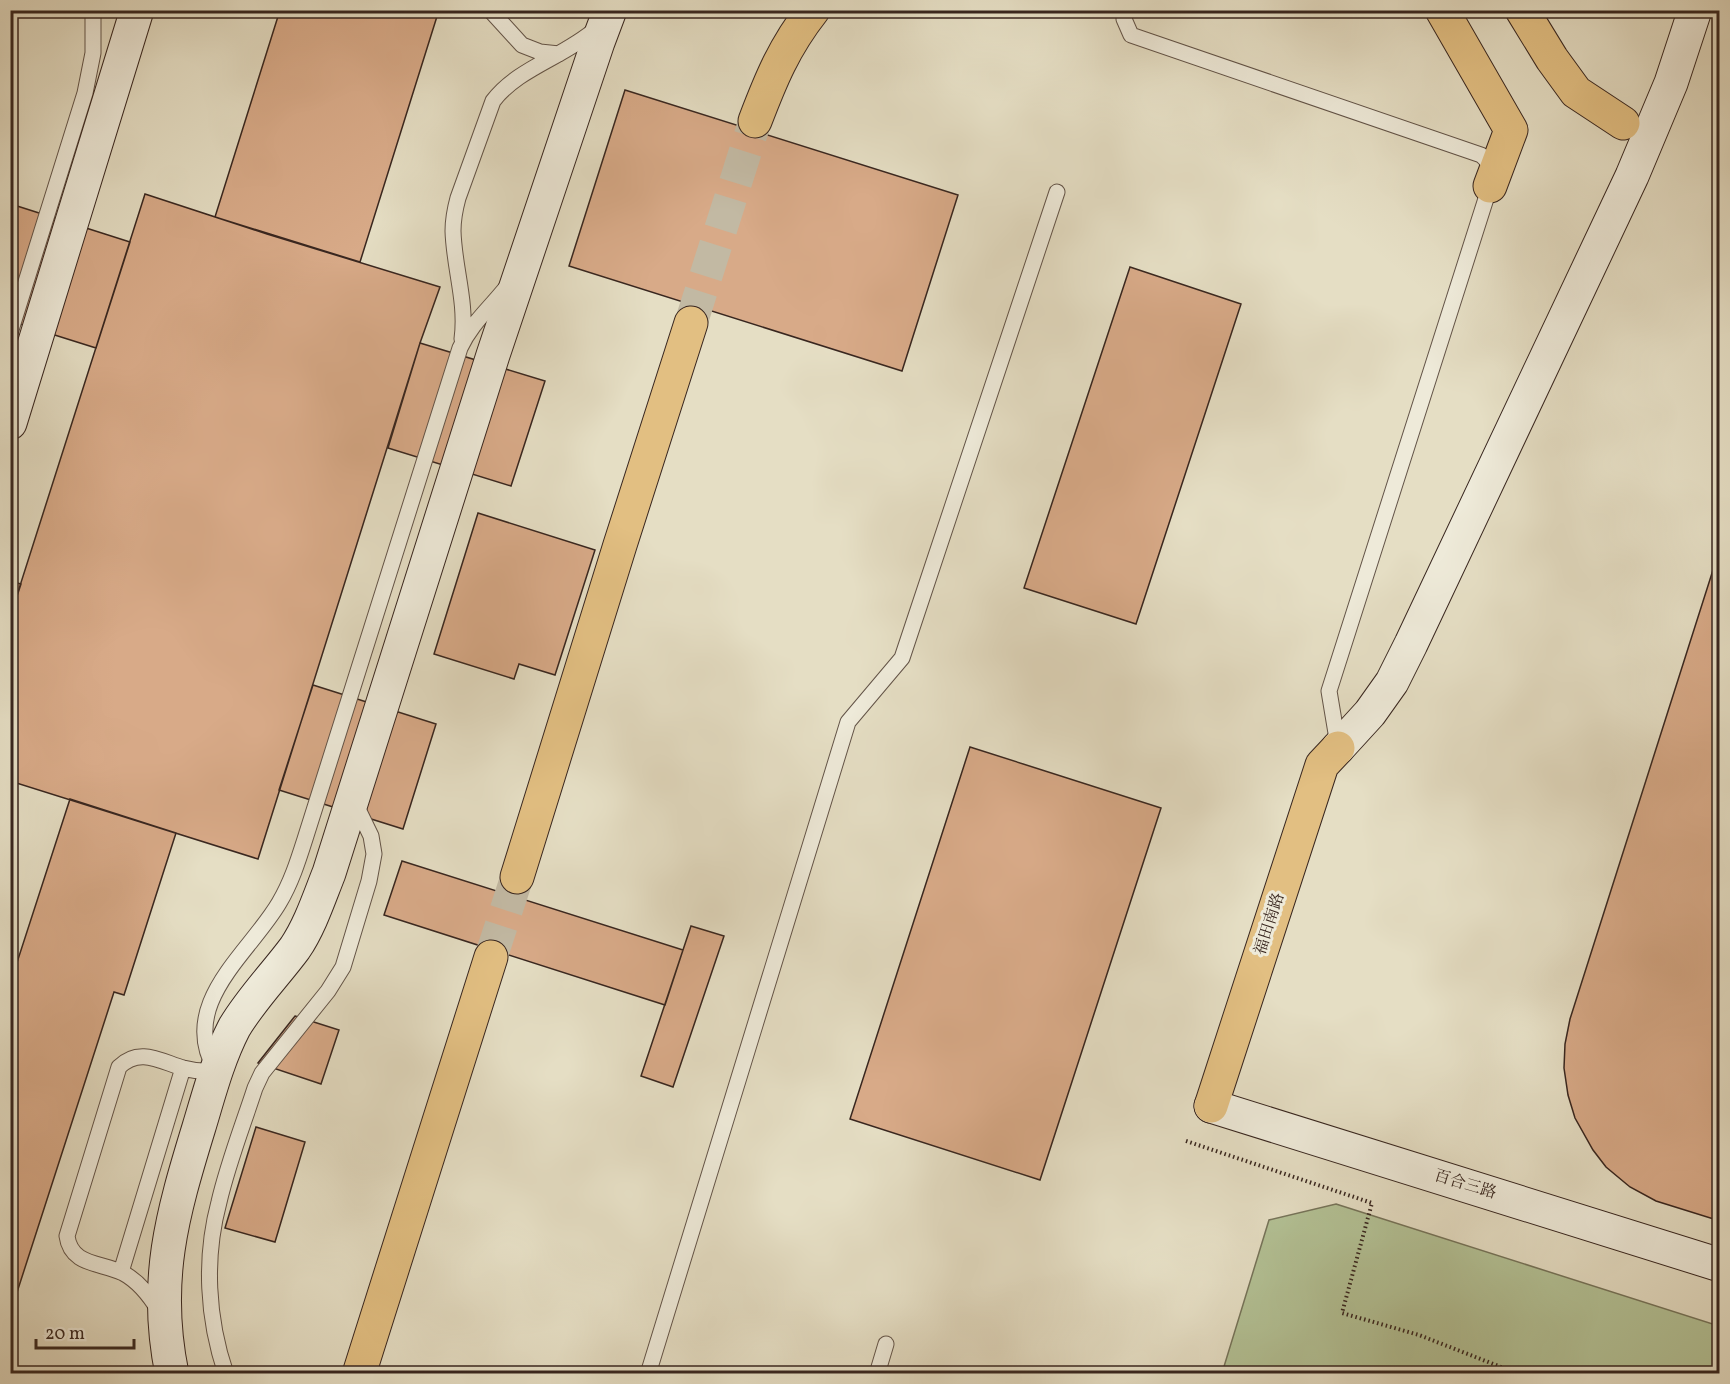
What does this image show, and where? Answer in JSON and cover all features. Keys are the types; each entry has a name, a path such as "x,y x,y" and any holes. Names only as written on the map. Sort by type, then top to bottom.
{"main road":[{"path":"10,423 137,10"},
{"path":"755,122 775,69 797,31 813,10"},
{"path":"1442,10 1511,130 1490,186"},
{"path":"1522,10 1552,59 1576,92 1623,123"},
{"path":"1338,748 1370,713 1387,690 1411,644 1632,176 1671,83 1695,10"},
{"path":"172,1374 163,1312 165,1271 172,1224 184,1174 216,1071 225,1047 247,1008 303,935 329,873 489,366 609,12"},
{"path":"517,877 691,323"},
{"name":"福田南路","path":"1211,1106 1322,765 1338,748"},
{"path":"359,1374 491,957"},
{"name":"百合三路","path":"1211,1106 1719,1265"}],"lane":[{"path":"10,333 86,93 93,53 93,10"},
{"path":"490,10 522,45 540,52 559,54"},
{"path":"1127,10 1124,19 1131,35 1481,155 1491,168 1490,186 1329,691 1338,748"},
{"path":"460,348 464,318 453,231 458,198 493,101 513,80 583,40 596,29 609,12"},
{"path":"648,1374 848,723 902,658 1057,192"},
{"path":"165,1331 162,1318 154,1302 138,1284 121,1272 82,1260 68,1245 67,1236 119,1067 126,1060 138,1056 201,1072 216,1071 207,1051 205,1036 208,1007 225,974 278,904 296,865 460,348 475,322 494,303 522,267"},
{"path":"226,1374 216,1344 211,1312 209,1272 218,1202 262,1073 328,991 343,967 369,881 374,854 371,836 353,798"},
{"path":"121,1272 183,1068"},
{"path":"877,1374 886,1344"}],"path":[{"path":"1186,1141 1372,1203 1342,1313 1419,1335 1519,1374"}],"green space":[{"path":"1336,1204 1719,1326 1719,1373 1570,1374 1552,1368 1550,1374 1222,1373 1269,1220"}],"building":[{"path":"280,10 439,10 360,262 215,217"},
{"path":"625,90 958,195 902,371 569,266"},
{"path":"145,194 440,287 420,343 258,859 10,781 10,617"},
{"path":"14,205 130,242 96,348 10,321 10,215"},
{"path":"1130,267 1241,304 1136,624 1024,588"},
{"path":"420,343 545,381 511,486 388,448"},
{"path":"478,513 595,550 555,675 519,664 514,679 434,654"},
{"path":"1720,548 1720,1221 1656,1201 1630,1187 1606,1167 1593,1150 1575,1118 1568,1095 1564,1068 1565,1044 1570,1019"},
{"path":"10,581 21,584 10,617"},
{"path":"313,685 436,724 403,829 279,790"},
{"path":"970,747 1161,808 1040,1180 850,1119"},
{"path":"70,799 176,833 124,995 114,992 10,1314 10,984"},
{"path":"402,861 683,950 665,1005 384,915"},
{"path":"691,926 724,936 673,1087 641,1076"},
{"path":"295,1016 339,1030 321,1084 258,1063"},
{"path":"256,1127 305,1142 275,1242 225,1228"}],"tunnel":[{"path":"691,323 755,121"},
{"path":"491,957 517,877"}]}
